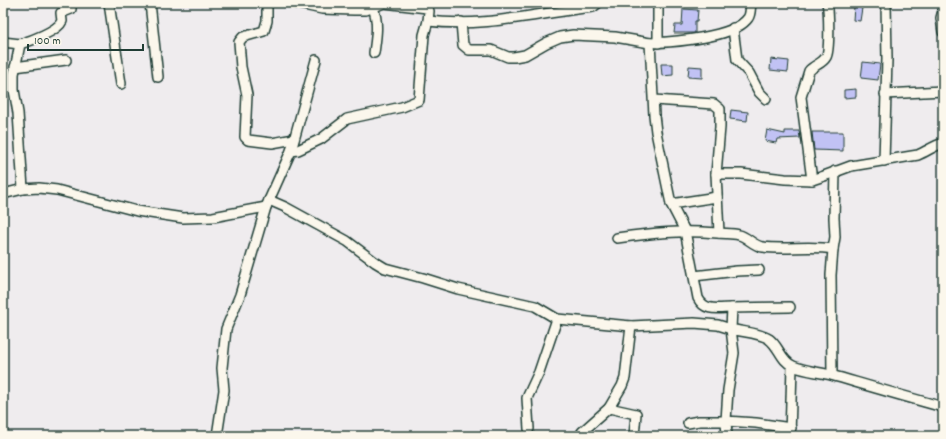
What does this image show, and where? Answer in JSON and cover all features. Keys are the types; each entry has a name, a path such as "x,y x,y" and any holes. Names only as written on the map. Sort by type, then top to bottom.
{"street":[{"path":"3,42 20,44 59,26 62,21 61,13 71,9 71,3"},
{"path":"108,3 121,84"},
{"path":"150,3 158,77"},
{"path":"267,3 264,31 242,37 239,42 241,67 248,95 245,137 248,140 268,143 294,139"},
{"path":"291,151 298,150 321,139 347,118 402,107 419,100 424,35 429,13 428,8 418,5 384,4 366,10 322,9 294,3"},
{"path":"428,21 461,22 517,19 593,7 598,3"},
{"path":"658,3 654,43 654,100 656,132 672,204 685,231 698,298 703,306 710,308 790,307"},
{"path":"461,22 463,45 466,48 474,51 491,50 508,57 525,55 560,37 573,35 615,37 654,43 684,41 713,35 733,28 747,19 749,16 750,3"},
{"path":"812,180 801,96 809,71 811,68 819,65 828,53 827,3"},
{"path":"884,161 887,59 886,3"},
{"path":"373,8 376,14 377,23 374,53"},
{"path":"943,12 941,18 943,32"},
{"path":"733,28 737,60 749,73 759,92 766,99"},
{"path":"20,44 14,90 18,112 22,189"},
{"path":"16,66 66,60"},
{"path":"217,436 224,390 222,368 226,329 240,295 268,203 291,151 316,60"},
{"path":"885,94 943,90"},
{"path":"654,100 714,104 720,109 721,122 716,174 719,233"},
{"path":"716,174 741,174 812,180 857,164 918,155 943,144"},
{"path":"832,375 831,275 835,237 835,171"},
{"path":"3,194 22,189 39,188 57,190 137,211 183,218 213,217 268,203 285,207 347,241 385,268 458,289 535,306 557,319 631,326 694,323 718,325 766,337 771,340 778,348 783,358 792,366 832,375 943,407"},
{"path":"672,204 717,197"},
{"path":"617,238 685,231 740,235 756,245 764,247 824,247 833,249"},
{"path":"694,276 759,270"},
{"path":"726,436 728,390 734,353 731,329 732,308"},
{"path":"529,429 527,398 539,372 557,319"},
{"path":"582,432 609,408 626,378 631,326"},
{"path":"688,422 726,421 756,423 790,432 792,366"},
{"path":"609,408 636,414 634,436"}],"building":[{"path":"854,7 862,8 860,21 853,20"},
{"path":"683,9 698,10 697,21 695,21 695,33 674,33 675,25 682,25"},
{"path":"771,59 789,61 788,72 770,70"},
{"path":"863,62 880,64 878,80 861,78"},
{"path":"661,64 673,64 673,75 662,76"},
{"path":"689,66 702,67 702,78 688,77"},
{"path":"856,89 856,97 844,98 844,90"},
{"path":"731,110 748,112 747,121 730,119"},
{"path":"767,130 785,134 785,131 799,131 800,138 777,139 776,143 765,141"},
{"path":"812,132 843,132 843,151 814,150"}]}
